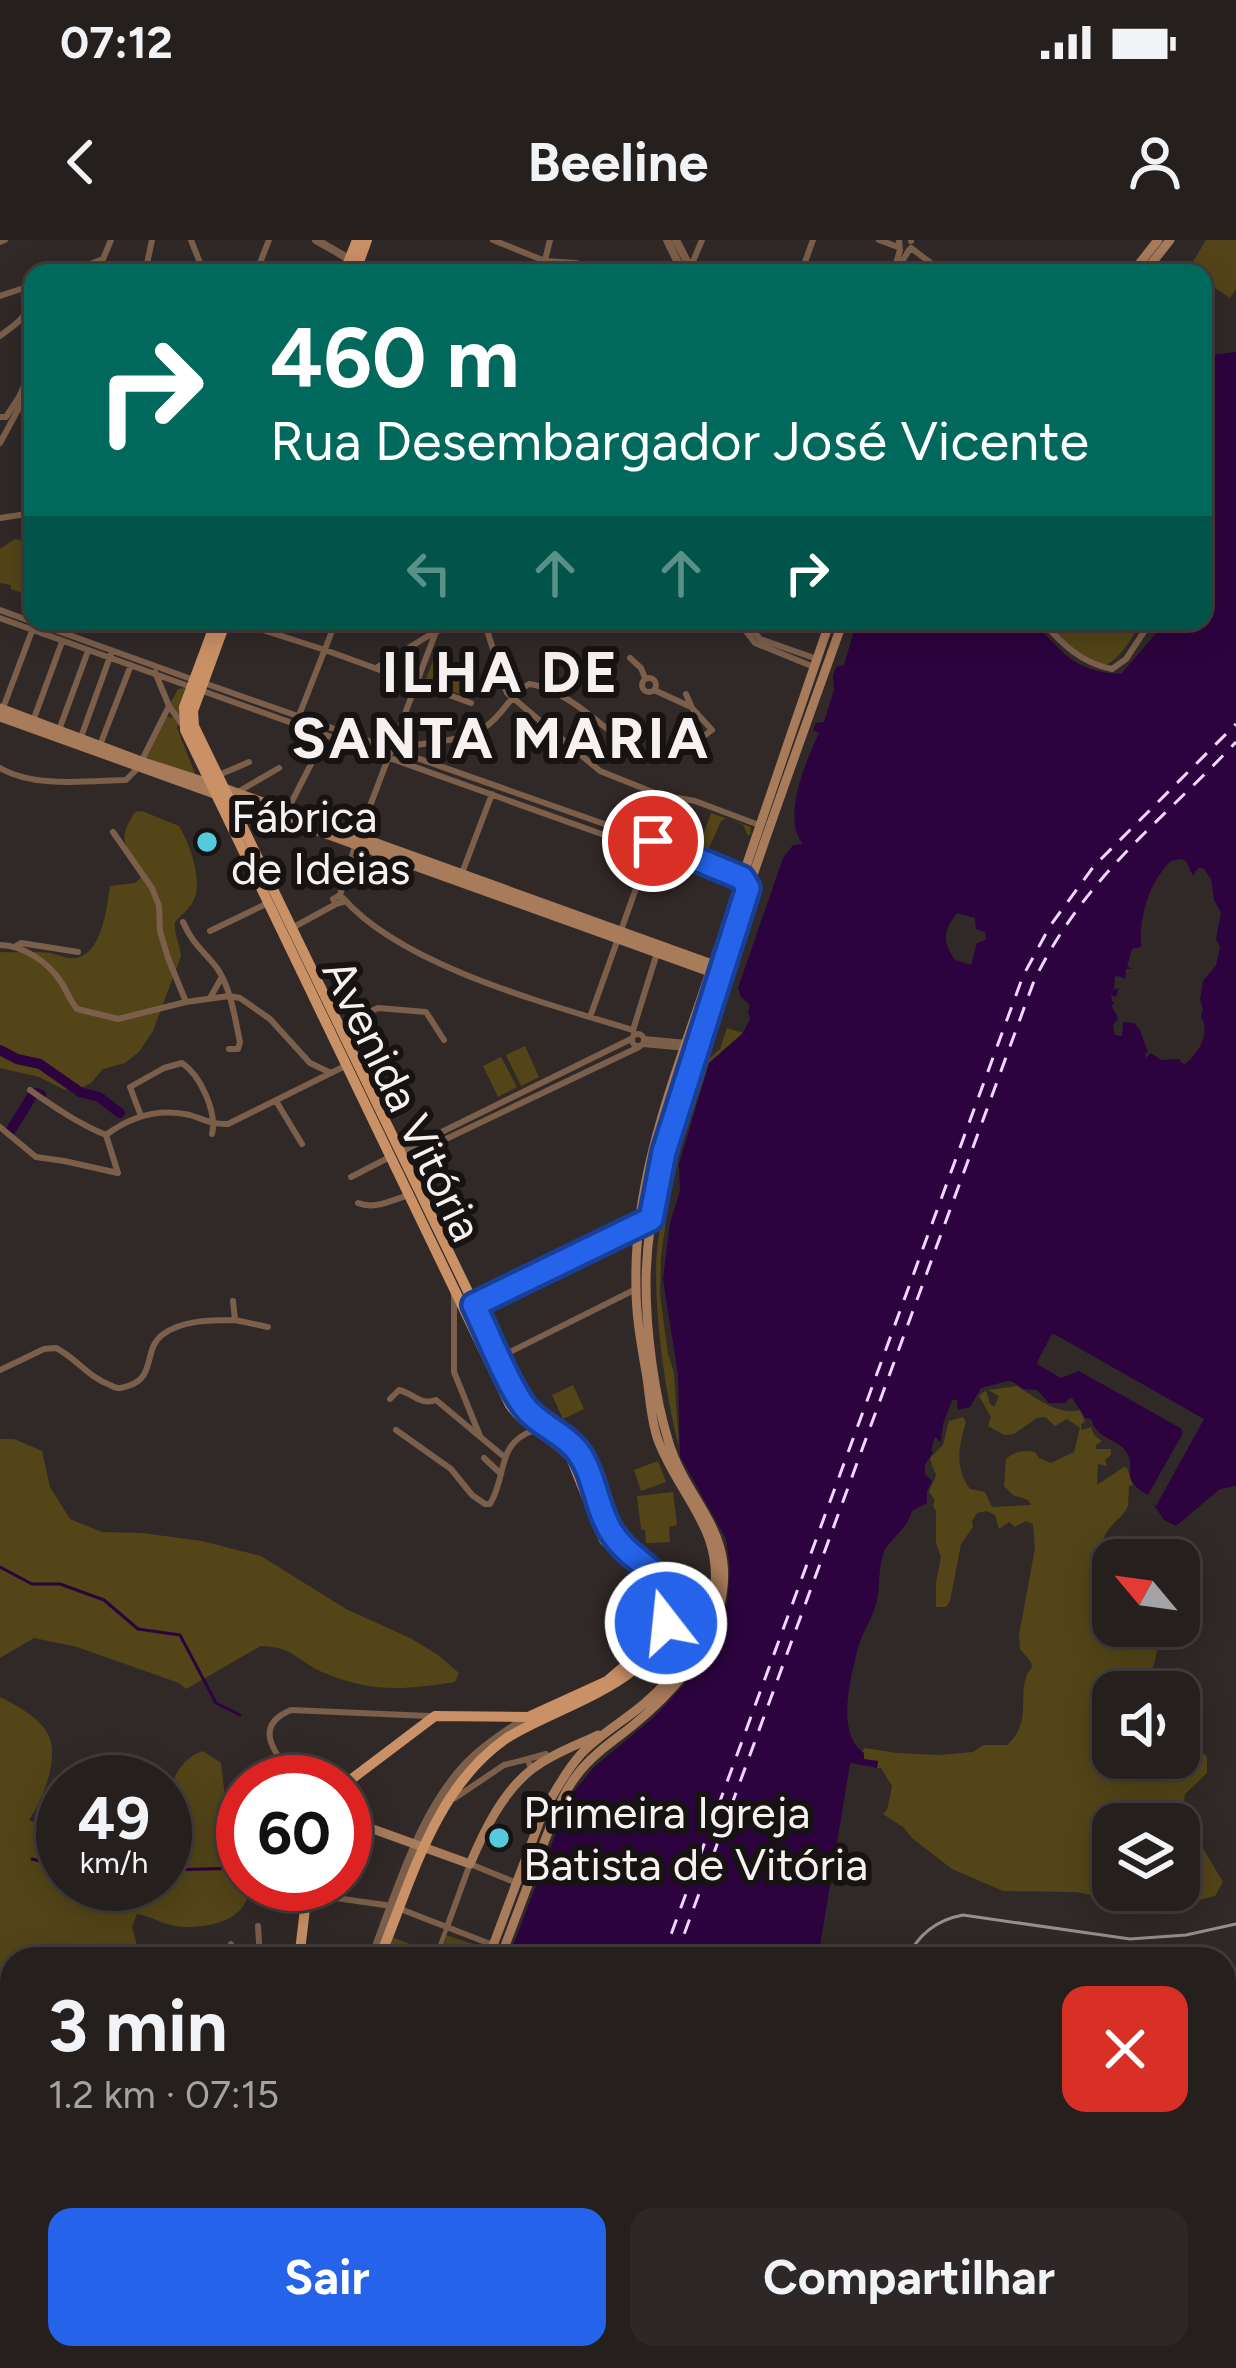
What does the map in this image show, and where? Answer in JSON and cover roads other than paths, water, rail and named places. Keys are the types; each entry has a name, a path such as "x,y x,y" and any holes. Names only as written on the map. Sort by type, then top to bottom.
{"main road":[{"path":"1139,264 1158,240"},
{"path":"1151,264 1169,240"},
{"name":"Avenida Vitória","path":"213,630 192,722 268,903 500,1357 527,1423 578,1451 612,1533 659,1578 668,1599 659,1640 631,1673 609,1688 525,1723"},
{"name":"Avenida Vitória","path":"222,630 184,707 184,726 241,821 340,1026 351,1063"},
{"path":"504,1947 570,1785 675,1686 717,1613 723,1588 719,1540 669,1443 658,1395 646,1296 651,1219 664,1152 715,966 827,630"},
{"path":"715,966 748,888 840,630"},
{"path":"1,713 715,966"},
{"path":"1,713 100,745 140,764"},
{"path":"223,789 256,809 286,815"},
{"path":"241,821 256,809"},
{"path":"434,868 462,873 657,952 715,966"},
{"path":"493,1946 553,1794 582,1754 647,1701 675,1671 713,1599 712,1544 706,1526 656,1434 636,1288 638,1226 653,1142 692,1046"},
{"name":"Avenida Vitória","path":"397,1158 409,1195 510,1405 571,1458 604,1540 650,1582 657,1606 650,1634 624,1667 607,1681 525,1723"},
{"path":"372,1764 435,1716 525,1723"},
{"path":"380,1947 420,1846 443,1808 482,1757 525,1723"},
{"path":"372,1829 470,1864 486,1827 530,1764 609,1730"},
{"path":"301,1947 308,1911"}],"street":[{"path":"93,264 104,259 111,240"},
{"path":"316,240 346,264"},
{"path":"493,240 545,261 578,264"},
{"path":"545,261 550,240"},
{"path":"879,240 906,245 932,264"},
{"path":"0,336 24,314"},
{"path":"0,417 6,417 24,393"},
{"path":"0,443 24,394"},
{"path":"38,630 177,682 197,685"},
{"path":"264,630 471,704"},
{"path":"298,719 333,630"},
{"path":"375,668 429,630"},
{"path":"292,928 342,901 358,840 435,630"},
{"path":"491,630 507,692 600,771 759,825"},
{"path":"750,630 760,639 816,663"},
{"path":"1050,630 1068,650 1100,667 1117,667 1145,630"},
{"path":"1,713 32,631 653,841 742,878 748,888"},
{"path":"33,721 62,642"},
{"path":"59,730 88,650"},
{"path":"80,738 111,654"},
{"path":"630,658 646,679 655,681 654,690 692,708"},
{"path":"100,745 131,665"},
{"path":"159,673 169,706 184,726"},
{"path":"162,690 177,682"},
{"path":"389,752 471,735 488,725 529,684 550,689 644,758 656,758 712,730 686,694"},
{"path":"0,768 17,776 126,780 140,764 169,706"},
{"path":"286,815 328,730"},
{"path":"223,789 249,762"},
{"path":"223,789 279,768"},
{"path":"493,789 650,851"},
{"path":"462,873 493,789"},
{"path":"113,832 152,888 167,958 186,1002"},
{"path":"590,1017 653,841"},
{"path":"109,844 124,851"},
{"path":"342,901 429,958 478,980 640,1035 642,1043"},
{"path":"210,931 268,903"},
{"path":"182,922 222,977 240,1042 238,1049 229,1049"},
{"path":"0,945 78,952"},
{"path":"16,946 58,978 76,1010 118,1019 229,996 253,1005 310,1064 331,1073"},
{"path":"397,1158 633,1035 657,952"},
{"path":"213,998 222,977"},
{"path":"340,1026 378,1008 426,1012 444,1040"},
{"path":"351,1178 642,1043 692,1046"},
{"path":"106,1136 141,1116 184,1114 228,1124 351,1063"},
{"path":"141,1116 130,1087 164,1068 185,1064 213,1116 212,1134"},
{"path":"0,1127 35,1157 118,1173 106,1136 30,1090"},
{"path":"276,1101 302,1144"},
{"path":"358,1203 378,1205 409,1195"},
{"path":"474,1305 651,1219"},
{"path":"500,1357 636,1288"},
{"path":"454,1290 454,1372 472,1426"},
{"path":"233,1301 235,1320"},
{"path":"0,1370 56,1348 90,1375 118,1388 145,1376 152,1350 163,1334 198,1322 235,1320 268,1327"},
{"path":"390,1399 399,1390 421,1402 436,1400 503,1456"},
{"path":"396,1430 451,1469 480,1502 490,1504 503,1456 527,1423"},
{"path":"484,1457 501,1474"},
{"path":"278,1755 268,1735 281,1714 294,1710 435,1716"},
{"path":"379,1947 433,1810 470,1760 494,1739 525,1723"},
{"path":"443,1808 503,1765 530,1764 546,1754"},
{"path":"440,1947 470,1864 517,1883"},
{"path":"372,1902 392,1906"},
{"path":"403,1910 493,1946"},
{"path":"258,1926 259,1947"}],"waterway":[{"path":"0,1050 40,1064 120,1113"},
{"path":"11,1130 32,1096 41,1095"},
{"path":"0,1567 32,1584 60,1584 104,1600 138,1629 180,1635 216,1703 240,1715"},
{"path":"32,1859 36,1860"},
{"path":"192,1869 216,1869"}],"railway":[{"path":"914,1947 944,1920 963,1915 1130,1939 1186,1935 1236,1924"}],"place":[{"name":"Fábrica de Ideias","path":"207,842"},
{"name":"Primeira Igreja Batista de Vitória","path":"499,1838"}],"district":[{"name":"ILHA DE SANTA MARIA","path":"501,705"}]}
